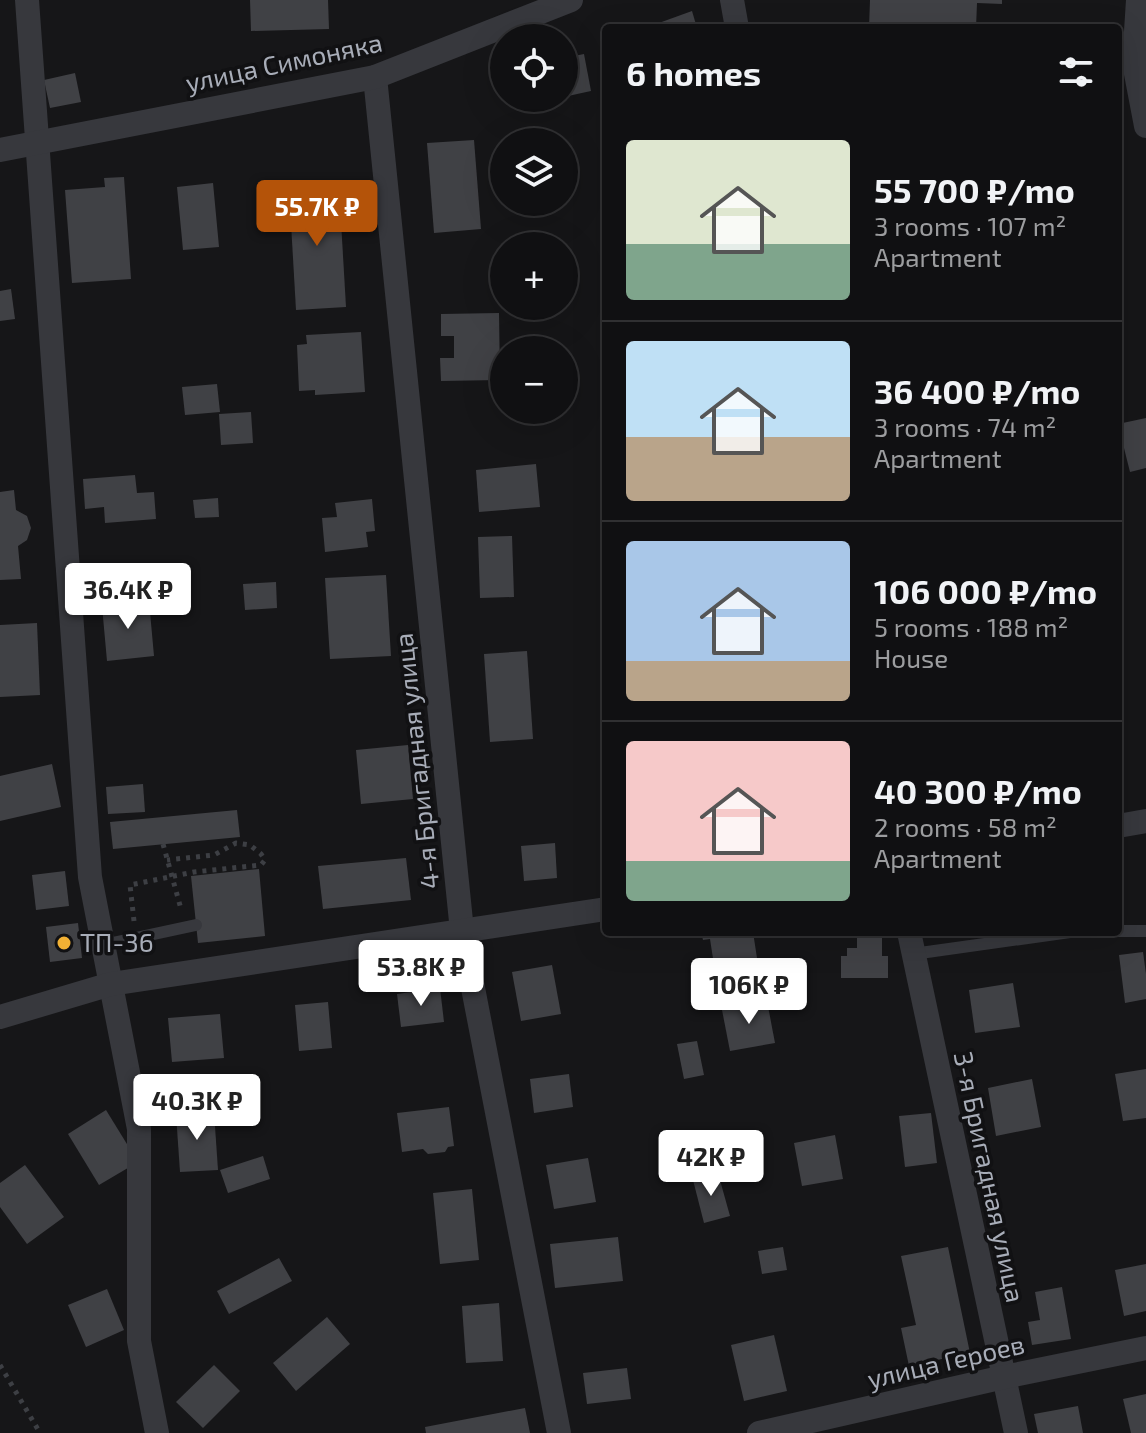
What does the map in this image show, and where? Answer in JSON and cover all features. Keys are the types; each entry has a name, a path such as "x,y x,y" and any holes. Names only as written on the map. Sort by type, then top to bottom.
{"street":[{"path":"27,0 90,877 139,1129 139,1341 157,1433"},
{"name":"улица Симоняка","path":"0,150 375,77 571,0"},
{"path":"732,0 736,24"},
{"path":"1138,0 1134,63 1146,126"},
{"name":"4-я Бригадная улица","path":"375,77 462,931 559,1433"},
{"path":"1122,825 1146,821"},
{"path":"0,1017 111,984 602,910"},
{"name":"3-я Бригадная улица","path":"911,943 1016,1433"},
{"name":"улица Героев","path":"759,1433 1146,1348"}],"lane":[{"path":"103,945 191,926"},
{"path":"1122,931 1146,931"},
{"path":"911,943 1012,936"}],"path":[{"path":"135,938 130,885 194,872 261,865 265,860 250,845 236,843 214,855 167,860"},
{"path":"163,844 191,926"},
{"path":"0,1365 40,1433"}],"building":[{"path":"250,0 328,0 329,29 251,31"},
{"path":"870,0 1002,0 1002,4 977,3 976,24 869,24"},
{"path":"692,11 696,24 656,24"},
{"path":"584,54 591,91 578,94 578,55"},
{"path":"75,73 81,102 50,108 44,80"},
{"path":"474,140 481,229 434,233 427,143"},
{"path":"124,177 131,279 72,283 65,190 105,187 104,178"},
{"path":"213,183 219,247 183,250 177,187"},
{"path":"339,187 346,307 296,310 289,189"},
{"path":"11,289 15,319 0,321 0,291"},
{"path":"490,313 490,320 499,320 499,336 490,336 490,380 441,381 440,358 454,358 454,336 441,336 441,314"},
{"path":"361,332 365,392 315,395 315,390 299,391 297,345 307,344 306,335"},
{"path":"217,384 220,412 185,415 182,387"},
{"path":"251,412 253,443 221,445 219,414"},
{"path":"1146,418 1146,468 1130,472 1122,440 1122,423"},
{"path":"536,464 540,507 479,512 476,470"},
{"path":"135,475 137,493 154,492 156,519 105,523 104,507 85,509 83,479"},
{"path":"14,490 16,510 27,516 31,528 27,540 18,546 21,579 0,580 0,492"},
{"path":"218,498 219,517 195,518 193,500"},
{"path":"372,499 375,531 366,532 368,547 325,552 322,518 337,517 335,503"},
{"path":"512,536 514,597 480,598 478,537"},
{"path":"386,575 391,656 330,659 325,578"},
{"path":"276,582 277,608 245,610 243,584"},
{"path":"149,601 154,656 107,661 102,606"},
{"path":"37,623 40,695 0,697 0,625"},
{"path":"527,651 533,739 490,742 484,654"},
{"path":"408,745 413,799 361,804 356,750"},
{"path":"52,764 61,807 0,821 0,776"},
{"path":"143,784 145,812 108,814 106,787"},
{"path":"237,810 240,837 113,849 110,822"},
{"path":"555,843 557,878 524,881 521,846"},
{"path":"406,858 411,900 323,909 318,866"},
{"path":"259,869 265,936 198,943 191,876"},
{"path":"65,871 69,906 36,910 32,875"},
{"name":"ТП-36","path":"78,923 82,958 50,962 46,927"},
{"path":"702,936 754,936 759,971 716,978 710,939 703,940"},
{"path":"857,936 882,936 882,956 888,956 888,978 841,978 841,956 847,956 847,948 857,948"},
{"path":"1143,952 1146,999 1125,1003 1119,955"},
{"path":"552,965 561,1014 521,1021 512,972"},
{"path":"1013,983 1020,1027 975,1033 969,990"},
{"path":"440,988 444,1022 401,1027 397,994"},
{"path":"767,1001 775,1043 730,1051 722,1010"},
{"path":"328,1002 332,1048 299,1051 295,1005"},
{"path":"220,1014 224,1058 172,1062 168,1018"},
{"path":"697,1041 704,1075 684,1079 677,1044"},
{"path":"1146,1069 1146,1118 1123,1121 1115,1074"},
{"path":"569,1074 573,1107 534,1113 530,1079"},
{"path":"1032,1079 1041,1127 996,1136 988,1088"},
{"path":"449,1107 454,1146 448,1147 445,1152 428,1154 423,1149 402,1152 397,1113"},
{"path":"106,1110 138,1162 99,1185 68,1134"},
{"path":"214,1112 218,1170 180,1172 176,1114"},
{"path":"931,1113 937,1163 905,1167 899,1116"},
{"path":"835,1135 843,1179 802,1186 794,1143"},
{"path":"263,1156 270,1179 228,1193 220,1170"},
{"path":"588,1158 596,1202 554,1209 546,1165"},
{"path":"25,1165 64,1217 27,1244 0,1207 0,1183"},
{"path":"718,1173 730,1216 704,1223 693,1180"},
{"path":"472,1189 479,1260 440,1264 433,1193"},
{"path":"618,1237 623,1281 555,1288 550,1244"},
{"path":"783,1247 787,1270 762,1274 758,1251"},
{"path":"948,1247 970,1353 909,1366 901,1328 916,1325 901,1256"},
{"path":"279,1258 292,1281 229,1314 217,1291"},
{"path":"1146,1264 1146,1311 1124,1316 1115,1270"},
{"path":"1062,1287 1071,1339 1032,1345 1028,1322 1040,1320 1035,1292"},
{"path":"107,1289 124,1330 86,1347 68,1305"},
{"path":"499,1303 503,1361 466,1363 462,1306"},
{"path":"327,1317 350,1344 296,1391 273,1363"},
{"path":"774,1335 787,1391 744,1401 731,1345"},
{"path":"214,1365 240,1391 203,1428 176,1402"},
{"path":"627,1368 631,1399 587,1404 583,1373"},
{"path":"1146,1394 1146,1433 1131,1433 1123,1399"},
{"path":"1078,1406 1083,1433 1038,1433 1034,1414"},
{"path":"525,1408 530,1433 426,1433 425,1427"}],"place":[{"name":"ТП-36","path":"64,943"}]}
